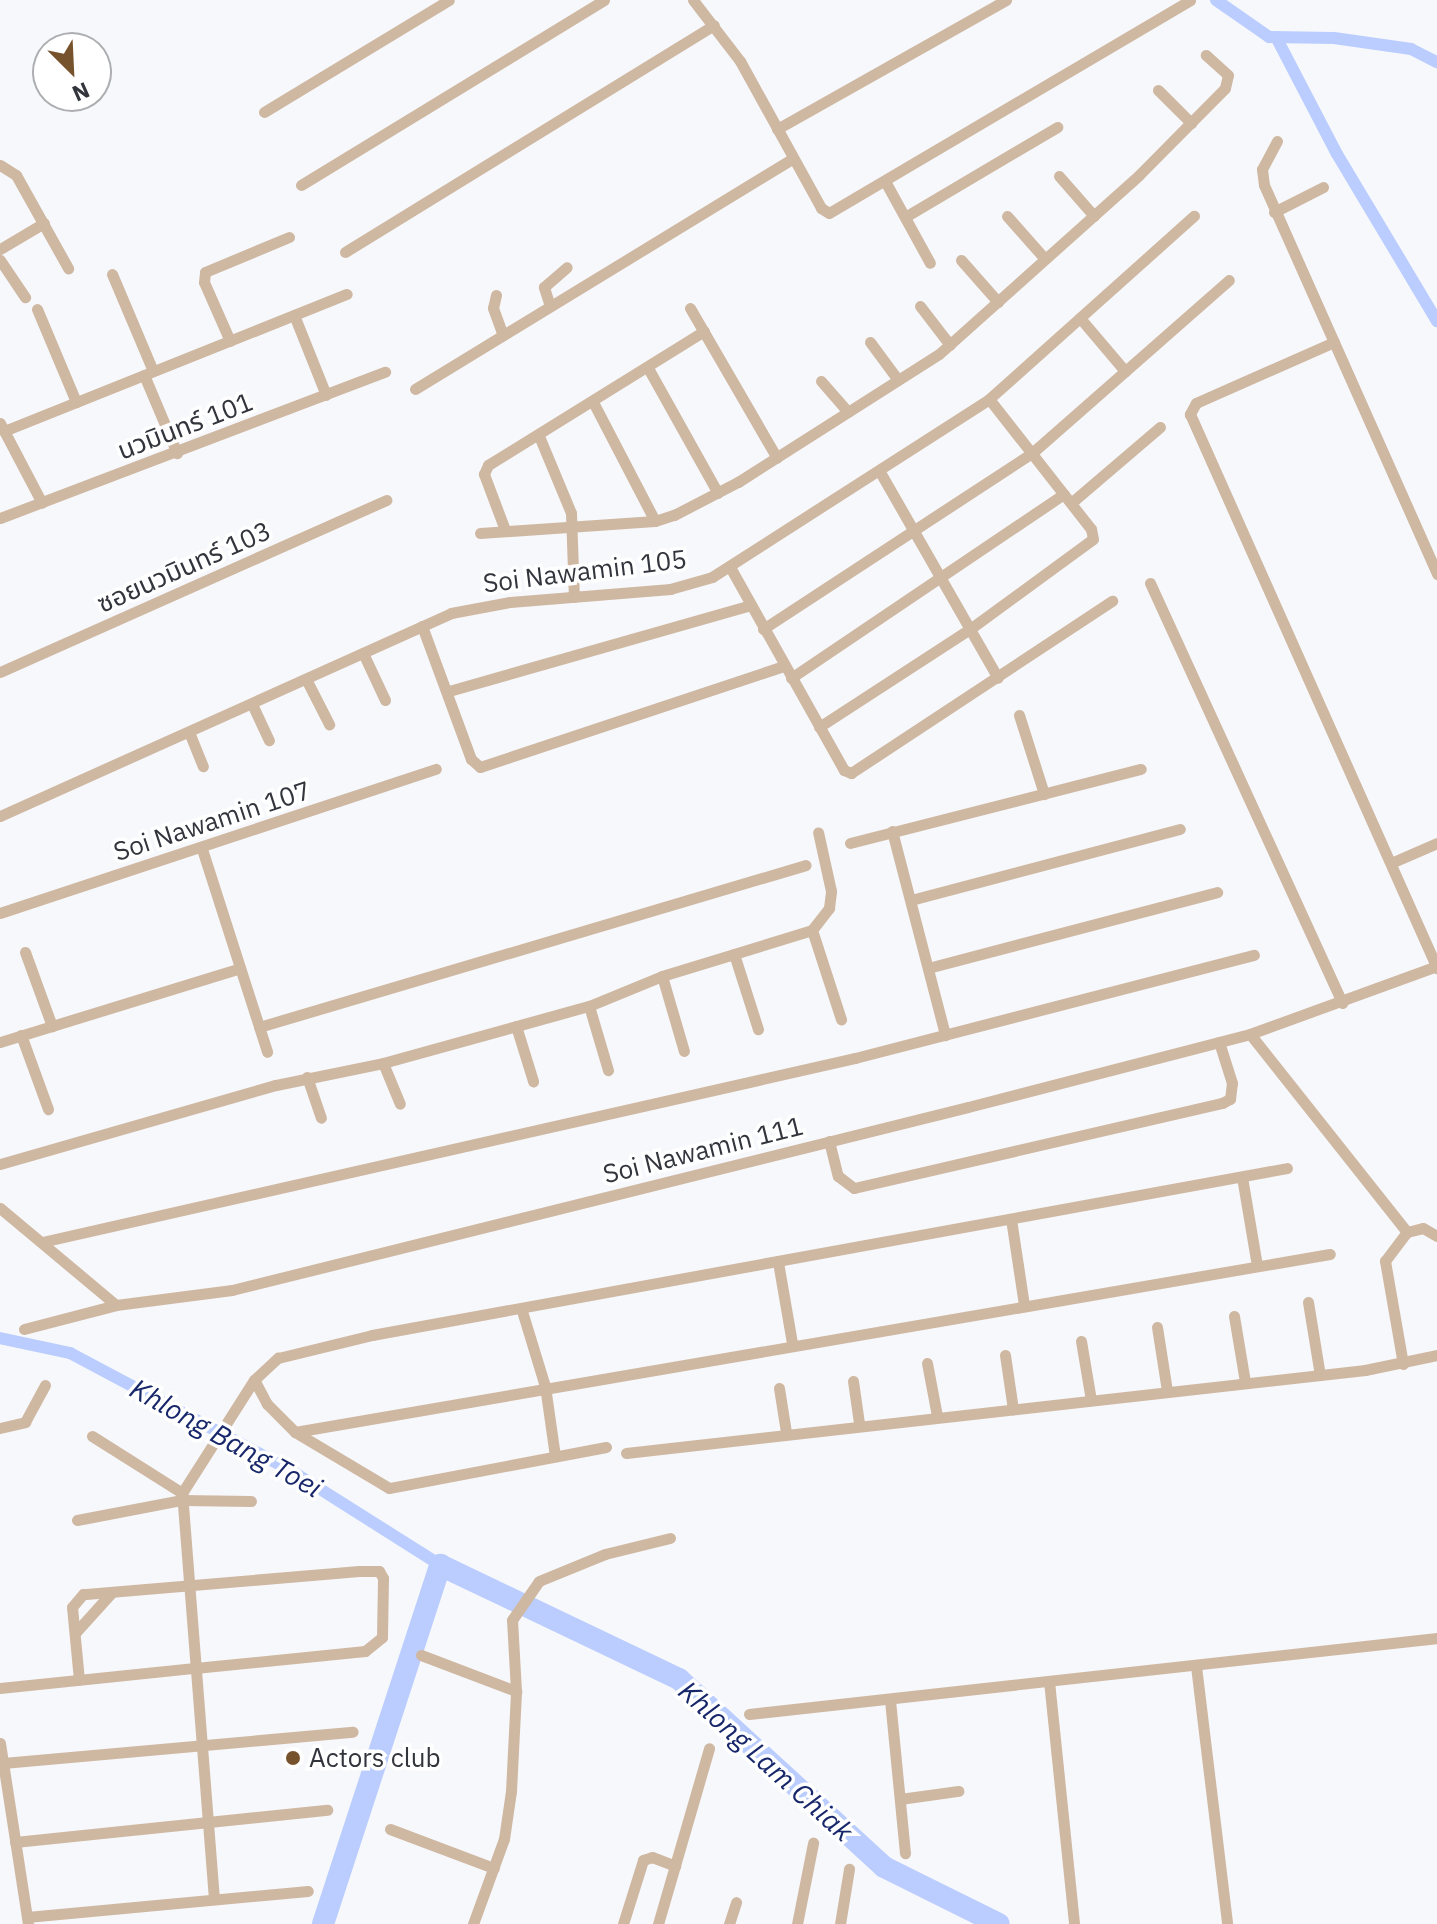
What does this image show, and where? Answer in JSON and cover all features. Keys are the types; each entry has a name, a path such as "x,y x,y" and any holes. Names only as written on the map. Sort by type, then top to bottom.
{"street":[{"path":"264,112 449,0"},
{"path":"301,185 604,0"},
{"path":"693,0 714,25 826,212 886,183 1190,0"},
{"path":"777,129 1006,0"},
{"path":"345,252 714,25"},
{"path":"480,533 655,521 718,493 898,380 950,345 1094,216 1191,123 1228,83 1228,75 1206,55"},
{"path":"1158,90 1191,123"},
{"path":"905,217 1057,127"},
{"path":"1277,141 1261,175 1274,212 1437,574"},
{"path":"415,389 793,158"},
{"path":"0,165 16,175 68,268"},
{"path":"1059,176 1094,216"},
{"path":"886,183 930,263"},
{"path":"1274,212 1323,187"},
{"path":"1007,216 1045,259"},
{"name":"Soi Nawamin 105","path":"0,816 468,608 670,589 730,567 989,399 1194,216"},
{"path":"0,249 44,223"},
{"path":"230,341 204,282 205,272 289,237"},
{"path":"0,260 25,297"},
{"path":"961,260 998,302"},
{"path":"550,306 544,287 567,267"},
{"path":"112,274 177,453"},
{"path":"763,629 1032,453 1229,280"},
{"path":"42,503 2,427 76,402 347,294"},
{"path":"496,295 495,319 503,335"},
{"path":"920,306 950,345"},
{"path":"690,308 777,458"},
{"path":"37,309 76,402"},
{"path":"294,315 326,395"},
{"path":"1080,318 1125,371"},
{"path":"505,530 484,470 704,331"},
{"path":"870,342 898,380"},
{"path":"1334,342 1196,403 1190,414 1437,967"},
{"path":"648,368 718,493"},
{"name":"นวมินทร์ 101","path":"0,518 385,372"},
{"path":"821,381 848,412"},
{"path":"819,727 970,629 1090,544 1091,529 989,399"},
{"path":"593,402 655,521"},
{"path":"791,678 1068,498 1160,427"},
{"path":"539,436 573,525 574,597"},
{"path":"880,472 998,678"},
{"name":"ซอยนวมินทร์ 103","path":"0,672 386,500"},
{"path":"730,567 844,770 856,772 1112,601"},
{"path":"1150,583 1342,1003"},
{"path":"449,691 751,605"},
{"path":"422,626 449,691 472,763 480,767 784,666"},
{"path":"363,653 385,700"},
{"path":"306,679 329,724"},
{"path":"252,704 269,740"},
{"path":"1019,715 1044,794"},
{"path":"189,732 203,766"},
{"name":"Soi Nawamin 107","path":"0,913 202,849 436,769"},
{"path":"850,843 1141,769"},
{"path":"911,900 1180,829"},
{"path":"892,831 945,1035"},
{"path":"0,1164 307,1077 383,1063 589,1006 662,976 812,930 829,908 831,891 818,832"},
{"path":"1391,863 1437,843"},
{"path":"202,849 267,1052"},
{"path":"259,1027 806,865"},
{"path":"928,968 1217,892"},
{"path":"812,930 841,1019"},
{"path":"25,952 52,1026"},
{"path":"734,954 758,1029"},
{"path":"42,1242 945,1035 1254,955"},
{"name":"Soi Nawamin 111","path":"24,1329 116,1305 232,1290 1219,1042 1342,1003 1437,967"},
{"path":"0,1042 240,968"},
{"path":"662,976 684,1051"},
{"path":"589,1006 608,1070"},
{"path":"516,1026 533,1081"},
{"path":"1250,1034 1407,1232"},
{"path":"21,1035 48,1109"},
{"path":"829,1141 838,1176 854,1188 1222,1103 1230,1099 1232,1083 1219,1042"},
{"path":"383,1063 400,1104"},
{"path":"307,1077 321,1118"},
{"path":"214,1899 210,1819 199,1747 186,1586 182,1496 254,1380 278,1358 372,1335 522,1311 1287,1168"},
{"path":"1242,1177 1257,1266"},
{"path":"0,1227 4,1212 116,1305"},
{"path":"1011,1219 1024,1305"},
{"path":"1403,1364 1384,1274 1388,1251 1407,1232 1423,1228 1437,1236"},
{"path":"295,1432 792,1343 1330,1254"},
{"path":"778,1262 792,1343"},
{"path":"1308,1302 1320,1375"},
{"path":"522,1311 545,1386 555,1456"},
{"path":"1234,1316 1245,1382"},
{"path":"1157,1327 1167,1391"},
{"path":"1081,1341 1091,1400"},
{"path":"1005,1355 1013,1409"},
{"path":"626,1453 859,1423 1320,1375 1403,1364 1437,1355"},
{"path":"927,1363 937,1416"},
{"path":"254,1380 267,1404 295,1432 389,1488 606,1447"},
{"path":"853,1381 859,1423"},
{"path":"0,1428 25,1422 45,1385"},
{"path":"779,1388 786,1432"},
{"path":"92,1436 182,1496"},
{"path":"77,1520 182,1496 251,1501"},
{"path":"473,1924 494,1868 511,1791 516,1691 512,1620 539,1581 605,1554 670,1538"},
{"path":"0,1688 79,1680 195,1668 372,1648 382,1637 386,1589 379,1571 83,1594 75,1600 79,1680"},
{"path":"75,1633 112,1592"},
{"path":"749,1714 1437,1638"},
{"path":"421,1655 516,1691"},
{"path":"1196,1666 1227,1924"},
{"path":"1049,1681 1074,1923"},
{"path":"890,1700 905,1853"},
{"path":"3,1763 353,1732"},
{"path":"0,1743 2,1779 27,1921 308,1891"},
{"path":"658,1924 709,1748"},
{"path":"900,1799 958,1791"},
{"path":"15,1842 210,1819 327,1810"},
{"path":"390,1829 494,1868"},
{"path":"797,1924 813,1843"},
{"path":"623,1924 643,1860 652,1857 675,1866"},
{"path":"840,1924 849,1869"},
{"path":"729,1924 736,1902"}],"waterway":[{"path":"1216,0 1269,37 1334,38 1411,49 1437,62"},
{"path":"1276,37 1337,154 1437,321"},
{"name":"Khlong Bang Toei","path":"0,1338 70,1353 290,1470 440,1565"},
{"name":"Khlong Lam Chiak","path":"323,1924 440,1565 679,1679 884,1867 999,1924"}],"place":[{"name":"Actors club","path":"293,1758"}]}
